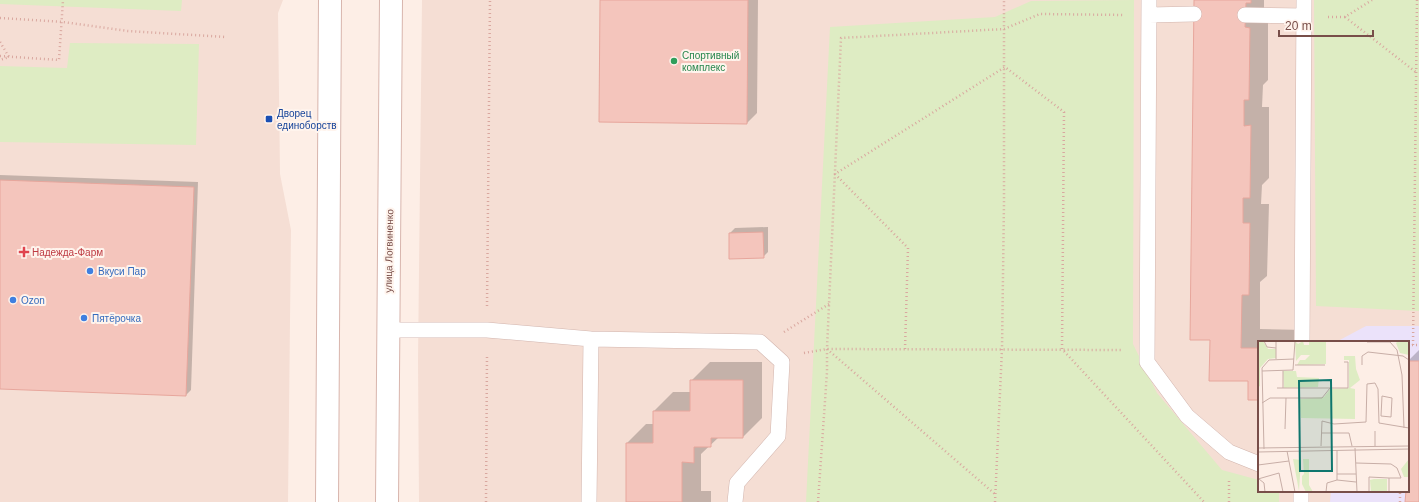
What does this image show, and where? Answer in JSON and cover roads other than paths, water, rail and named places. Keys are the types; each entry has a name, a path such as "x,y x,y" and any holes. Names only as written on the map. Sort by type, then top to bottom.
{"main road":[{"path":"327,502 330,0"},
{"name":"улица Логвиненко","path":"387,502 391,0"}],"lane":[{"path":"1302,341 1304,0"},
{"path":"1194,14 1149,7 1147,362 1187,416 1229,452 1258,464"},
{"path":"1245,15 1304,16"},
{"path":"388,330 487,330 591,338 760,342 782,362 778,436 737,483 735,502"},
{"path":"590,502 591,338"}],"place":[{"name":"Спортивный комплекс","path":"674,61"},
{"name":"Дворец единоборств","path":"269,119"},
{"name":"Надежда-Фарм","path":"24,252"},
{"name":"Вкуси Пар","path":"90,271"},
{"name":"Ozon","path":"13,300"},
{"name":"Пятёрочка","path":"84,318"}]}
